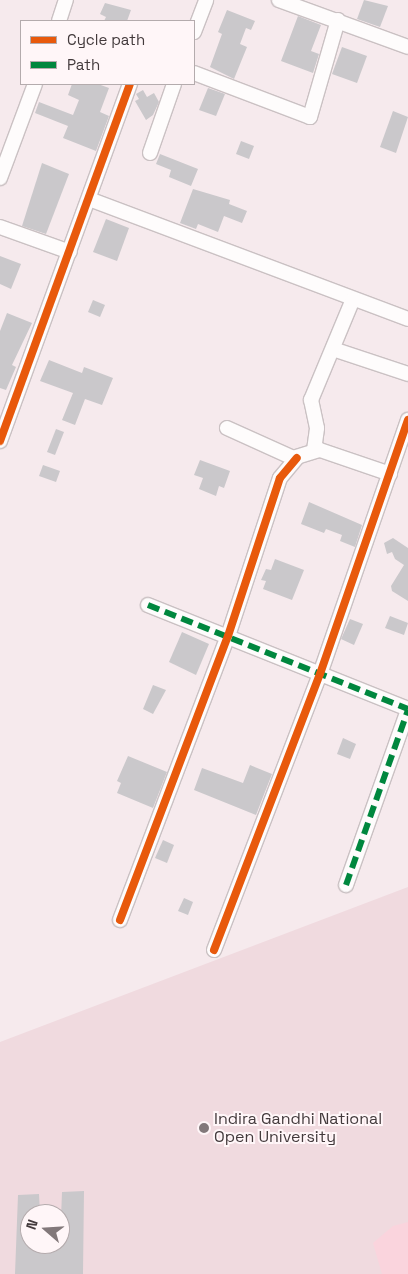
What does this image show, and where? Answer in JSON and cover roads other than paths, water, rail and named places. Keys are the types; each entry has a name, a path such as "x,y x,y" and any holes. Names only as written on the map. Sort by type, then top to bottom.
{"street":[{"path":"59,20 66,0"},
{"path":"195,29 206,0"},
{"path":"279,0 408,47"},
{"path":"195,73 310,117 338,20"},
{"path":"0,178 35,85"},
{"path":"0,442 130,85"},
{"path":"150,153 174,85"},
{"path":"89,199 408,319"},
{"path":"0,227 70,252"},
{"path":"314,450 317,428 312,400 353,299"},
{"path":"333,349 408,374"},
{"path":"214,950 320,674 408,420"},
{"path":"226,428 297,458"},
{"path":"120,920 228,636 280,478 297,458 314,450 390,474"},
{"path":"148,605 408,709 346,885"}],"place":[{"name":"Indira Gandhi National Open University","path":"204,1128"}]}
